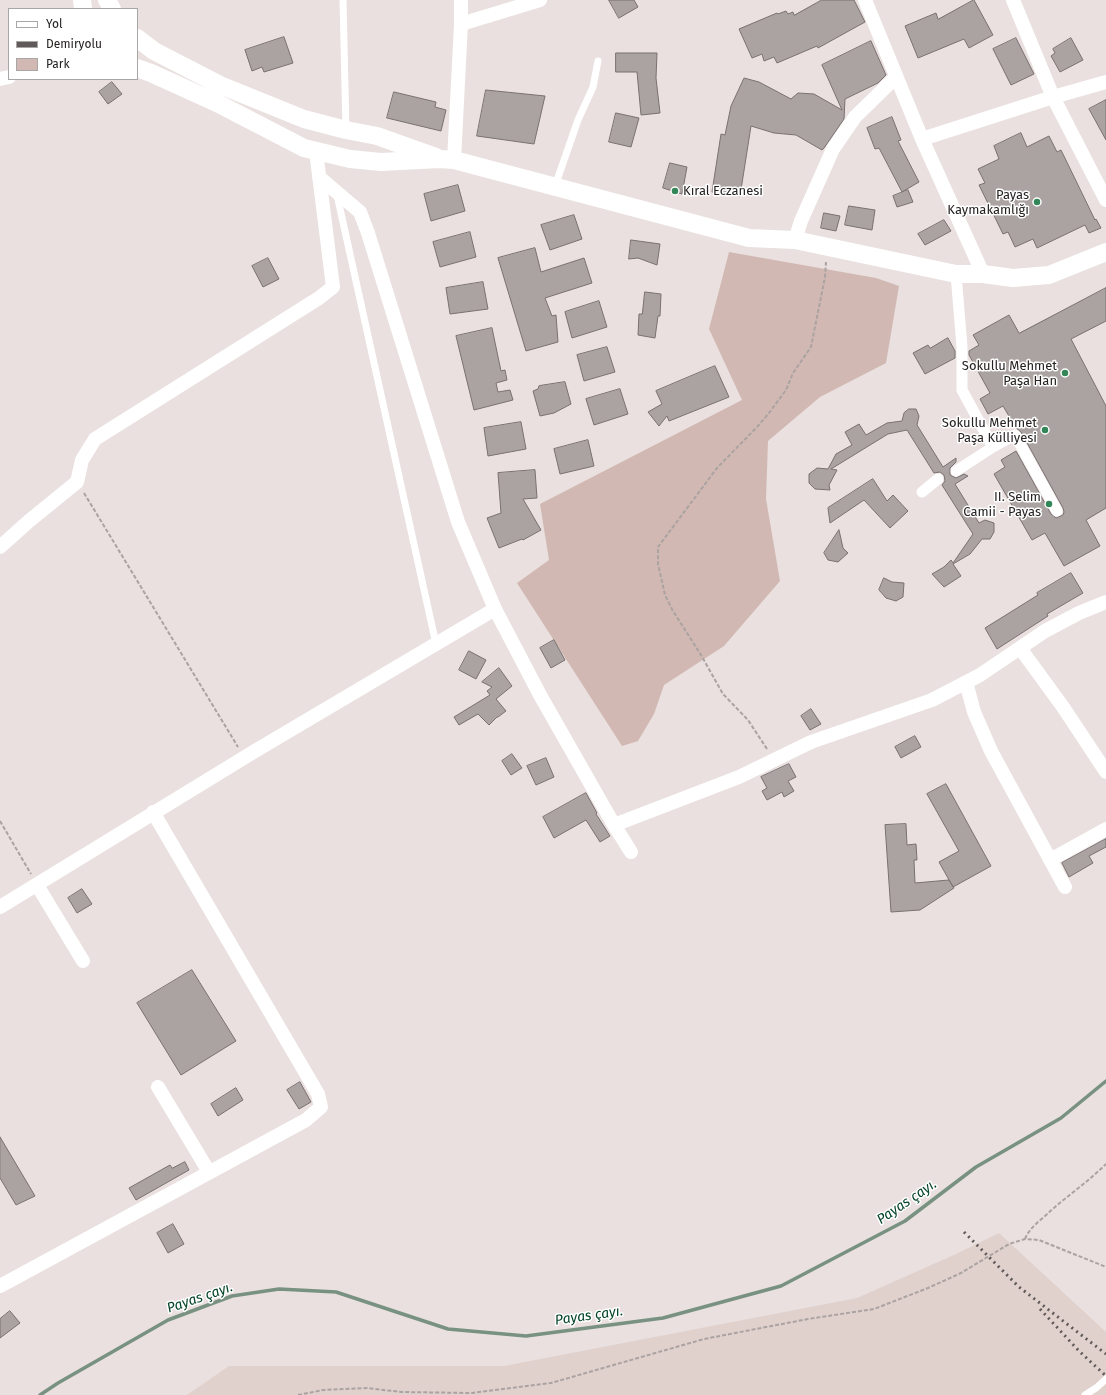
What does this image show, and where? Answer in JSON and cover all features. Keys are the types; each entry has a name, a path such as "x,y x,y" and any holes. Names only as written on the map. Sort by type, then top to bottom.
{"street":[{"path":"447,160 461,24 461,0"},
{"path":"461,24 540,0"},
{"path":"865,0 922,139 983,274"},
{"path":"1013,0 1053,97 1106,200"},
{"path":"138,39 154,51 220,85 304,119 377,136 447,160 749,238 795,240 956,274 983,274 1013,278 1049,275 1106,252"},
{"path":"138,68 217,103 304,148 350,159 381,162 447,160"},
{"path":"795,240 801,221 833,149 855,117 896,78"},
{"path":"922,139 1053,97 1106,82"},
{"path":"0,547 77,482 82,460 95,439 319,298 333,287 316,151"},
{"path":"319,177 360,212 368,233 458,522 495,609 540,695 631,852"},
{"path":"956,274 962,347 962,390 993,447"},
{"path":"956,470 1014,435 1057,511"},
{"path":"922,492 938,479"},
{"path":"614,825 739,777 811,742 932,700 980,675 1045,631 1079,613 1106,602"},
{"path":"0,907 244,757 495,609"},
{"path":"1020,648 1063,707 1106,772"},
{"path":"966,682 974,712 988,744 1065,887"},
{"path":"1,1283 80,1244 306,1120 321,1107 318,1094 153,812"},
{"path":"1050,860 1106,829"},
{"path":"37,885 82,961"},
{"path":"158,1087 209,1172"}],"lane":[{"path":"343,0 346,130"},
{"path":"555,187 578,120 593,87 598,61"},
{"path":"336,191 436,644"},
{"path":"1084,1395 1096,1388 1106,1379"}],"path":[{"path":"774,760 748,720 723,694 701,655 673,611 665,596 658,564 658,547 717,468 769,413 786,390 793,373 811,347 825,277 827,247"},
{"path":"77,482 244,757"},
{"path":"0,821 37,885"},
{"path":"1025,1239 1029,1230 1061,1201 1094,1176 1106,1164"},
{"path":"298,1395 323,1390 366,1388 401,1392 472,1393 551,1383 704,1339 808,1319 874,1309 928,1288 961,1273 1009,1244 1025,1239 1039,1240 1106,1267"}],"shaded area":[{"path":"999,1233 1106,1332 1106,1395 187,1395 229,1366 504,1366 857,1298"}],"green space":[{"path":"729,252 876,278 899,286 886,363 820,397 768,441 766,499 780,581 724,646 664,685 654,714 638,741 622,746 517,583 549,560 540,504 742,400 709,329"}],"building":[{"path":"609,0 634,0 638,7 619,18"},
{"path":"822,0 854,0 865,22 818,48 817,46 777,63 774,57 764,61 762,54 752,58 739,29 777,13 786,11 788,14 793,12 794,15"},
{"path":"974,0 993,35 969,48 964,39 918,58 905,26 936,13 938,19"},
{"path":"284,37 293,63 264,72 262,67 252,71 245,50"},
{"path":"1016,38 1034,74 1011,85 993,49"},
{"path":"1071,38 1083,60 1060,72 1051,56 1055,53 1053,49"},
{"path":"871,41 886,75 878,83 845,99 844,119 822,150 796,135 774,133 751,126 740,196 712,192 721,134 725,135 731,106 744,78 759,82 791,99 798,93 814,94 842,110 822,65"},
{"path":"616,53 657,53 656,78 660,113 641,115 637,72 616,72"},
{"path":"112,82 122,94 108,104 99,92"},
{"path":"486,90 545,96 534,144 477,136"},
{"path":"394,92 436,102 435,107 446,110 441,131 387,118"},
{"path":"1106,100 1106,140 1089,109"},
{"path":"616,113 639,118 631,147 609,142"},
{"path":"892,117 901,140 898,141 919,182 902,192 879,148 875,149 867,128"},
{"name":"Payas Kaymakamlığı","path":"1021,133 1027,147 1049,136 1057,152 1061,150 1095,220 1096,219 1101,228 1089,233 1085,225 1037,248 1033,239 1015,247 1008,232 1003,234 979,185 985,183 978,169 999,159 994,146"},
{"path":"670,163 687,167 682,194 663,188"},
{"path":"458,185 465,211 431,221 424,194"},
{"path":"908,190 913,202 897,207 893,196"},
{"path":"849,206 875,210 872,230 845,225"},
{"path":"824,213 840,216 836,231 821,228"},
{"path":"574,215 582,239 550,250 541,225"},
{"path":"944,220 951,231 925,245 918,234"},
{"path":"470,232 476,257 440,267 433,242"},
{"path":"631,240 660,244 657,265 638,258 629,259"},
{"path":"535,248 541,272 584,258 592,283 545,298 552,316 556,315 558,342 526,351 498,258"},
{"path":"268,258 279,279 263,287 252,266"},
{"path":"483,282 488,309 450,314 446,288"},
{"path":"1106,288 1106,321 1071,339 1106,406 1106,508 1086,520 1100,546 1064,566 1045,533 1032,540 994,474 1005,467 1001,460 1016,451 1051,514 1056,518 1063,515 1063,508 1021,432 1016,428 1003,406 988,414 980,399 990,393 969,355 969,351 979,345 973,335 1009,315 1019,333"},
{"path":"645,292 661,294 660,316 658,316 655,338 638,335 639,314 642,314"},
{"path":"599,301 607,327 572,338 565,312"},
{"path":"492,328 501,371 505,370 507,380 496,383 498,392 510,390 513,400 474,410 456,336"},
{"path":"948,338 955,351 955,358 925,374 913,353 928,345 930,348"},
{"path":"607,347 615,372 584,381 577,355"},
{"path":"715,366 729,397 669,421 667,416 659,426 648,412 662,404 656,391"},
{"path":"565,382 571,404 554,413 540,416 533,391 538,389 539,386"},
{"path":"620,389 628,414 594,425 586,399"},
{"path":"909,409 916,409 919,416 917,425 943,467 956,458 956,462 950,468 950,475 956,478 964,474 968,476 955,484 979,523 985,520 994,523 994,532 990,539 982,539 970,554 953,564 961,576 944,587 932,574 944,567 951,560 953,563 973,534 942,485 945,481 944,475 940,472 934,473 907,430 888,434 831,469 837,470 829,485 830,490 815,489 809,483 809,474 817,468 828,469 836,454 852,445 845,432 859,424 866,435 887,423 902,421 904,413"},
{"path":"521,422 526,449 488,456 484,428"},
{"path":"588,440 594,466 560,474 554,449"},
{"path":"535,470 537,498 523,499 541,530 523,540 522,539 499,548 487,518 501,513 498,473"},
{"path":"873,479 887,501 893,495 908,511 890,528 864,500 830,523 828,508"},
{"path":"839,530 843,548 848,553 838,562 828,560 824,553"},
{"path":"1071,573 1083,593 1047,614 1048,616 997,649 985,628 1038,595 1037,593"},
{"path":"884,578 892,582 904,583 903,597 896,601 886,598 879,590"},
{"path":"554,640 565,660 551,668 540,648"},
{"path":"469,651 486,660 476,679 459,670"},
{"path":"499,668 512,686 496,699 506,711 489,725 478,714 459,725 454,717 490,695 487,691 492,687 482,682"},
{"path":"811,709 821,724 810,730 801,716"},
{"path":"915,736 921,747 901,758 895,747"},
{"path":"512,754 522,768 511,775 502,761"},
{"path":"546,758 554,777 536,785 527,766"},
{"path":"789,764 796,777 788,781 794,791 784,797 782,792 767,800 762,791 767,788 761,777"},
{"path":"946,784 991,866 953,887 939,862 959,851 927,794"},
{"path":"586,793 597,813 596,814 610,836 600,842 586,820 554,838 543,817"},
{"path":"906,824 907,845 916,844 917,860 914,860 915,883 949,880 954,888 920,910 891,912 885,825"},
{"path":"1106,839 1106,847 1089,856 1093,863 1069,877 1062,863"},
{"path":"82,889 92,904 77,913 68,898"},
{"path":"192,970 236,1041 181,1075 137,1003"},
{"path":"300,1082 311,1102 299,1109 287,1090"},
{"path":"236,1088 243,1100 218,1116 211,1104"},
{"path":"0,1137 35,1196 16,1205 0,1178"},
{"path":"185,1162 189,1170 136,1200 129,1188 170,1165 172,1168"},
{"path":"173,1224 184,1244 168,1253 157,1233"},
{"path":"10,1311 20,1323 0,1338 0,1319"}],"waterway":[{"name":"Payas çayı.","path":"40,1395 58,1383 168,1320 232,1296 279,1289 336,1292 448,1329 526,1336 663,1318 781,1286 905,1221 976,1167 1061,1118 1106,1081"}],"railway":[{"path":"964,1232 1019,1287 1106,1354"},
{"path":"1040,1309 1079,1351 1106,1376"}],"place":[{"name":"Kıral Eczanesi","path":"675,191"},
{"name":"Payas Kaymakamlığı","path":"1037,202"},
{"name":"Sokullu Mehmet Paşa Han","path":"1065,373"},
{"name":"Sokullu Mehmet Paşa Külliyesi","path":"1045,430"},
{"name":"II. Selim Camii - Payas","path":"1049,504"}]}
